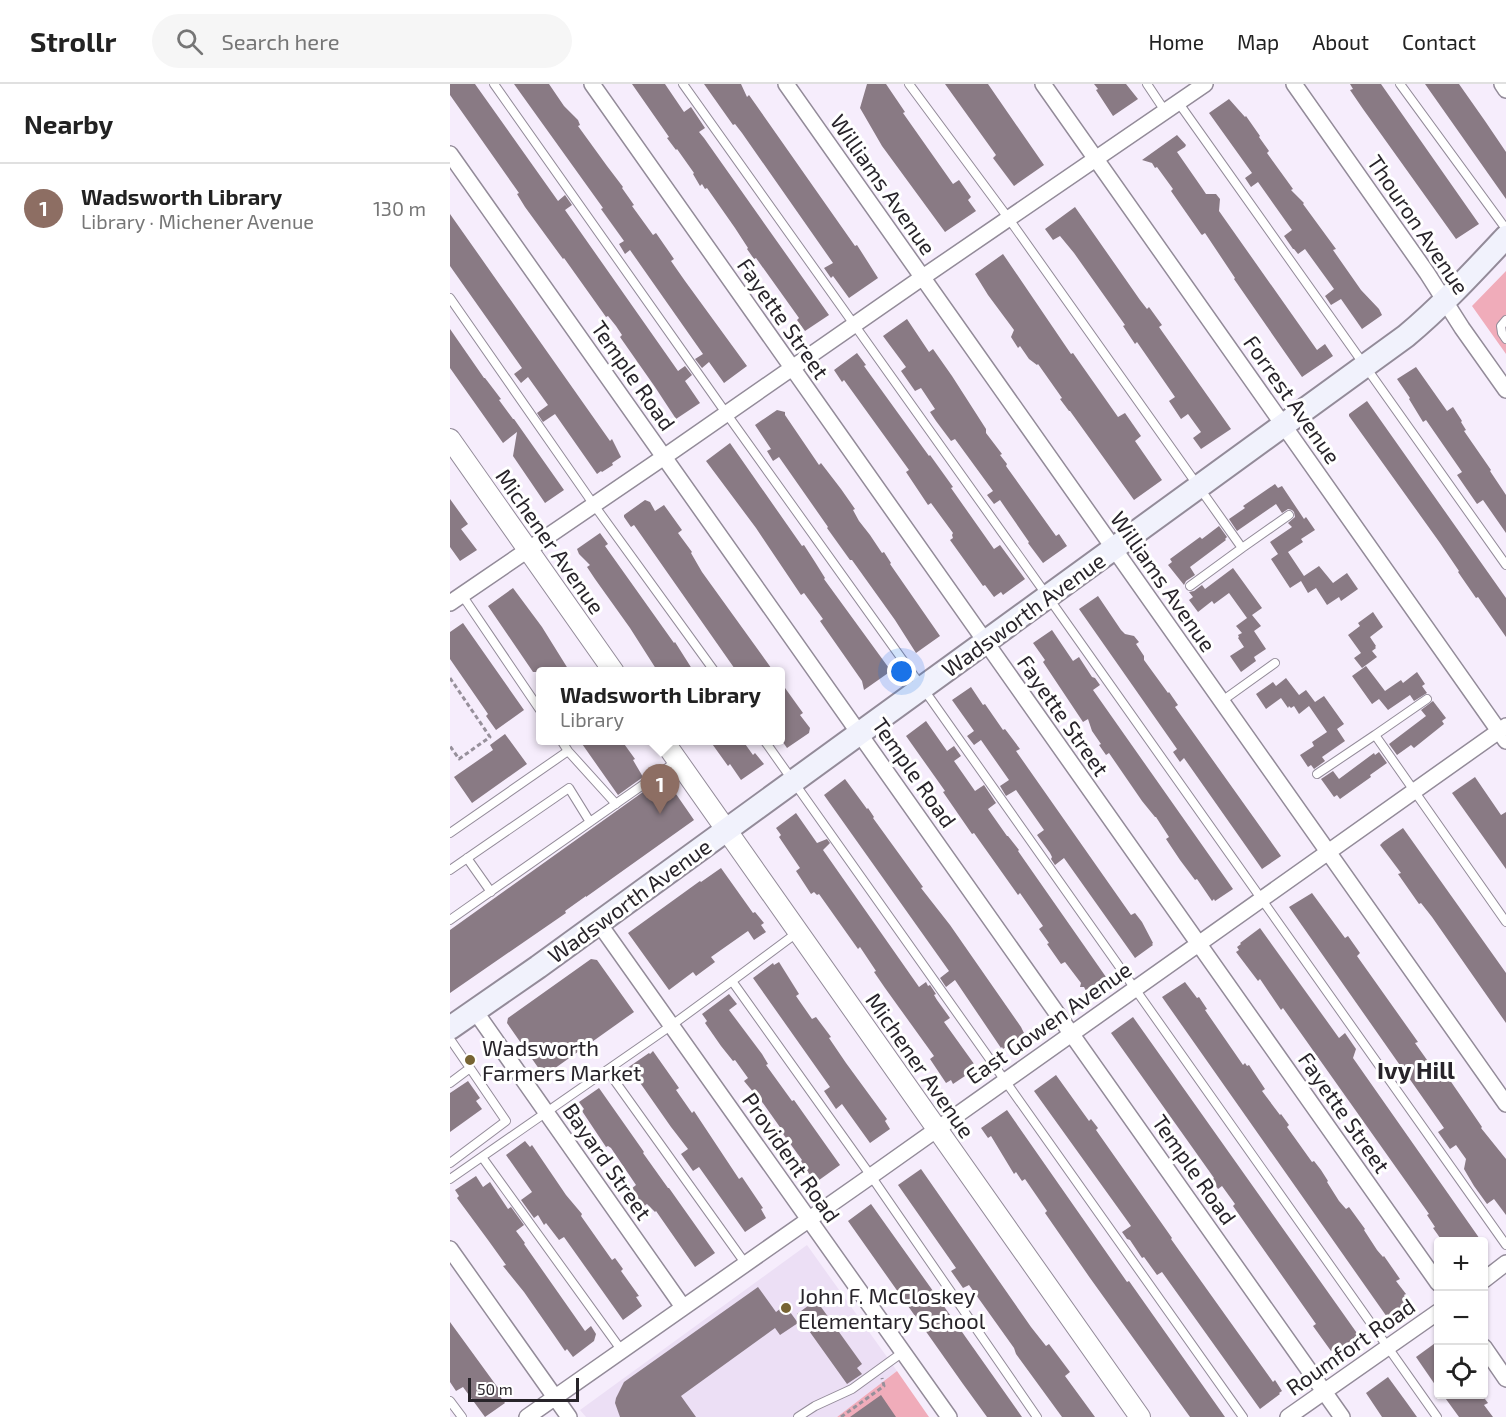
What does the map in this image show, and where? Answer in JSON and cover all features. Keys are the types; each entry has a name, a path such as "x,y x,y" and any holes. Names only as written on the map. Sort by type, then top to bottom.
{"main road":[{"name":"Wadsworth Avenue","path":"450,1028 1366,366 1414,330 1506,237"}],"street":[{"name":"Fayette Street","path":"592,84 1434,1277"},
{"name":"Williams Avenue","path":"786,84 1506,1104"},
{"name":"Forrest Avenue","path":"1042,84 1504,732"},
{"path":"456,599 1096,159 1185,95 1205,84"},
{"name":"Thouron Avenue","path":"1294,84 1506,390"},
{"path":"1502,84 1506,90"},
{"name":"Temple Road","path":"450,154 1342,1417"},
{"name":"Michener Avenue","path":"450,439 610,667"},
{"name":"East Gowen Avenue","path":"526,1417 871,1176 1414,791 1504,732"},
{"name":"Michener Avenue","path":"666,745 1140,1417"},
{"name":"Provident Road","path":"598,922 949,1417"},
{"name":"Bayard Street","path":"475,1011 683,1306"},
{"path":"450,1249 569,1417"},
{"path":"1488,1277 1506,1263"},
{"name":"Roumfort Road","path":"1288,1417 1434,1315"},
{"path":"1488,1353 1506,1379"}],"lane":[{"path":"494,84 1437,1417"},
{"path":"683,84 1506,1245"},
{"path":"909,84 1009,219 1242,548"},
{"path":"1147,84 1165,111"},
{"path":"1400,84 1506,229"},
{"path":"1185,95 1366,366 1506,565"},
{"path":"450,298 594,505 711,667"},
{"path":"1506,320 1501,326 1506,339"},
{"path":"1190,586 1289,515"},
{"path":"456,599 536,705"},
{"path":"1222,701 1275,663"},
{"path":"1317,774 1427,699"},
{"path":"1375,735 1506,922"},
{"path":"564,745 616,804"},
{"path":"767,745 1244,1417"},
{"path":"450,833 568,751"},
{"path":"450,920 678,761"},
{"path":"450,870 569,788 590,822"},
{"path":"467,858 491,892"},
{"path":"450,1179 672,1025 798,932"},
{"path":"732,981 871,1176 1037,1417"},
{"path":"450,1039 506,1121 450,1162"},
{"path":"450,1083 470,1068"},
{"path":"607,1070 745,1263"},
{"path":"482,1157 622,1351"},
{"path":"798,1417 815,1406 852,1389 903,1352"},
{"path":"450,1401 462,1417"}],"path":[{"path":"450,678 490,737 459,759 450,746"},
{"path":"841,1417 884,1386 880,1369"}],"shaded area":[{"path":"1506,271 1506,354 1472,306"},
{"name":"John F. McCloskey Elementary School","path":"807,1245 897,1371 837,1417 586,1417 580,1410"},
{"path":"897,1371 929,1417 837,1417"}],"building":[{"path":"450,84 475,84 558,201 565,195 572,205 565,210 678,371 685,366 692,375 685,381 700,403 676,419 620,337 622,335 616,326 608,316 606,317 525,207 517,194 519,193 450,95"},
{"path":"514,84 549,84 564,106 578,120 580,125 578,126 623,187 634,205 632,206 653,235 656,233 674,259 671,261 747,366 724,383 709,362 702,368 695,359 703,354 630,250 625,254 619,244 624,241 601,209 603,208"},
{"path":"632,84 665,84 684,112 691,107 705,128 699,132 829,315 805,331 797,320 799,318 756,258 754,259 707,188 705,189 702,184 700,186 694,173 667,138 669,137"},
{"path":"704,84 741,84 747,97 749,95 855,246 857,245 878,278 849,298 833,276 831,278 824,268 833,263 742,133 735,124 733,125"},
{"path":"867,84 886,84 905,112 903,113 953,184 959,180 971,197 968,200 976,211 945,232 882,146 860,108"},
{"path":"945,84 988,84 1044,165 1014,186 993,158 996,155"},
{"path":"1094,84 1126,84 1138,99 1113,116"},
{"path":"1350,84 1381,84 1479,224 1456,239 1350,90 1353,89"},
{"path":"1425,84 1459,84 1506,152 1506,199"},
{"path":"1229,99 1246,116 1269,151 1267,153 1293,189 1291,190 1304,203 1361,290 1379,309 1382,315 1362,329 1341,299 1331,305 1325,296 1334,289 1305,249 1298,254 1293,249 1284,236 1292,230 1258,182 1251,187 1245,178 1252,173 1209,113"},
{"path":"1177,135 1186,145 1177,152 1206,194 1216,194 1220,199 1219,211 1317,350 1325,344 1333,356 1302,377 1205,233 1201,234 1171,191 1173,189 1157,167 1142,160"},
{"path":"1075,207 1140,300 1147,309 1149,307 1162,325 1159,327 1231,429 1201,449 1193,438 1201,432 1188,414 1181,419 1169,401 1175,397 1137,342 1135,344 1123,326 1125,325 1074,253 1060,236 1053,240 1045,229"},
{"path":"450,214 610,441 612,439 621,457 602,472 597,474 555,414 543,422 537,413 548,405 528,377 521,383 514,374 522,368 450,266"},
{"path":"1003,254 1071,354 1073,353 1118,417 1125,413 1141,436 1135,441 1162,480 1134,500 1060,399 1062,398 1038,364 1029,359 1020,346 1018,348 1011,337 1014,330 975,274"},
{"path":"907,319 929,352 933,349 986,429 986,433 1002,454 1000,455 1007,464 1006,466 1056,536 1059,534 1067,546 1043,563 1000,500 994,504 987,495 993,491 955,439 951,441 936,421 930,412 935,409 921,388 915,391 901,371 906,367 883,336"},
{"path":"450,329 564,490 545,503 513,456 517,432 503,443 450,368"},
{"path":"857,353 866,365 864,366 953,487 951,488 994,549 1000,545 1025,579 1003,595 1001,592 994,597 985,585 983,586 950,540 953,538 953,533 931,503 928,505 906,472 909,470 844,380 842,382 834,370"},
{"path":"1416,367 1447,411 1453,407 1462,421 1466,430 1464,431 1506,495 1506,533 1483,500 1477,504 1457,475 1462,472 1426,420 1423,422 1397,379"},
{"path":"1367,401 1506,598 1506,637 1478,597 1476,598 1440,543 1349,416"},
{"path":"777,410 785,412 819,465 821,463 841,489 855,509 853,510 859,521 882,553 884,552 940,636 916,653 779,457 773,461 767,451 771,449 755,425"},
{"path":"730,443 891,671 864,690 862,681 820,621 823,619 804,593 801,595 756,528 706,461"},
{"path":"1275,484 1278,488 1282,486 1304,519 1306,517 1315,530 1301,539 1303,542 1288,552 1304,576 1319,566 1333,583 1347,573 1358,589 1341,601 1339,597 1327,605 1316,588 1308,593 1301,581 1290,588 1271,559 1278,554 1270,542 1292,527 1288,523 1295,517 1292,510 1288,509 1282,513 1276,504 1237,531 1229,519 1245,508 1243,506"},
{"path":"450,499 468,524 461,529 477,550 460,561 450,547"},
{"path":"645,500 650,502 655,511 664,505 682,530 678,533 692,552 702,572 770,667 733,667 634,525 631,527 624,515"},
{"path":"1219,526 1227,537 1226,540 1190,567 1195,575 1184,585 1168,565 1172,562 1170,559"},
{"path":"600,533 608,544 605,546 691,667 655,667 587,567 590,565 577,549"},
{"path":"1233,568 1262,608 1252,615 1261,626 1254,631 1266,649 1254,657 1256,661 1241,672 1230,656 1244,647 1238,638 1238,635 1242,633 1236,626 1247,618 1229,593 1214,604 1212,601 1198,612 1189,600 1193,597 1189,592 1202,585 1205,589"},
{"path":"513,588 542,627 567,667 536,667 536,672 533,672 488,606"},
{"path":"1098,596 1121,630 1125,634 1134,636 1139,642 1136,644 1144,660 1178,705 1175,707 1281,856 1262,869 1184,758 1180,762 1173,752 1177,749 1079,609"},
{"path":"1373,612 1383,627 1370,637 1376,646 1372,651 1377,657 1362,668 1354,658 1361,653 1348,635 1360,626 1358,623"},
{"path":"463,623 524,710 496,730 486,716 488,714 450,659 450,632"},
{"path":"1052,630 1073,661 1079,657 1100,685 1093,690 1233,889 1215,901 1214,899 1212,901 1180,860 1166,839 1169,837 1156,817 1142,801 1109,753 1106,755 1088,719 1083,722 1043,662 1045,660 1033,643"},
{"path":"1366,666 1385,691 1401,680 1403,683 1417,672 1425,684 1422,686 1427,693 1414,701 1410,695 1388,710 1379,699 1372,704 1352,676"},
{"path":"1286,678 1299,695 1306,690 1315,702 1324,696 1344,724 1337,729 1345,741 1322,757 1325,761 1314,769 1311,765 1308,767 1300,755 1314,746 1312,742 1327,732 1309,706 1299,714 1294,706 1288,708 1281,698 1266,709 1256,694 1273,682 1276,686"},
{"path":"971,687 1020,749 1016,751 1131,915 1135,913 1142,922 1153,945 1135,958 1064,858 1055,865 1050,853 1037,835 1044,830 1016,790 1006,796 1000,786 1009,780 981,740 974,745 967,736 974,731 952,700"},
{"path":"785,688 803,713 800,715 810,728 809,733 787,748 785,745"},
{"path":"1433,701 1446,718 1442,721 1444,724 1414,748 1411,745 1397,755 1389,744 1426,716 1421,710"},
{"path":"926,721 947,751 954,746 961,756 954,761 975,791 984,785 996,803 988,809 1019,850 1106,977 1086,991 1084,987 1080,987 1081,983 1065,962 1061,964 1039,929 1043,926 974,833 972,834 906,736"},
{"path":"505,734 527,764 472,803 454,777 493,750 490,745"},
{"path":"583,745 625,745 635,759 633,760 643,777 618,795"},
{"path":"713,745 746,745 764,764 741,780 730,764 728,766"},
{"path":"1379,752 1387,763 1340,799 1337,795 1334,797 1321,779 1333,771 1339,779 1374,753 1375,755"},
{"path":"1475,777 1501,815 1506,812 1506,869 1452,793"},
{"path":"845,779 868,808 923,887 921,888 950,925 1021,1027 1023,1035 1003,1049 955,980 946,987 940,978 949,971 824,795"},
{"path":"667,781 694,820 565,911 566,913 450,993 450,930 650,787 655,789"},
{"path":"796,813 817,843 827,839 830,843 823,850 919,987 926,982 928,986 930,985 950,1018 944,1022 977,1068 953,1084 951,1080 946,1083 930,1059 934,1056 874,972 876,971 860,947 858,949 819,894 814,892 811,894 796,871 800,868 779,837 781,835 776,828"},
{"path":"1403,828 1506,973 1506,1023 1432,917 1421,903 1419,904 1398,874 1401,873 1380,845"},
{"path":"721,868 753,913 755,912 764,923 761,925 766,932 754,940 748,931 711,957 715,962 696,976 693,972 669,990 628,933"},
{"path":"1312,893 1345,938 1348,936 1360,953 1357,956 1418,1042 1415,1043 1432,1067 1434,1065 1442,1076 1445,1073 1481,1128 1506,1159 1506,1215 1494,1199 1487,1204 1474,1186 1464,1169 1466,1159 1456,1145 1450,1149 1438,1132 1444,1128 1289,907"},
{"path":"1260,928 1339,1038 1345,1033 1356,1049 1353,1058 1478,1237 1439,1237 1427,1215 1429,1214 1283,1008 1281,1010 1260,979 1258,981 1236,952 1239,950 1237,947"},
{"path":"591,959 597,960 634,1012 544,1076 507,1023 508,1018"},
{"path":"779,962 799,994 796,996 812,1019 816,1017 831,1037 829,1038 846,1063 887,1119 885,1121 890,1129 870,1143 842,1104 836,1109 824,1091 830,1087 753,978 773,963 774,965"},
{"path":"1185,982 1197,998 1199,997 1207,1009 1205,1010 1243,1065 1245,1063 1249,1065 1265,1089 1262,1091 1289,1125 1287,1127 1312,1162 1314,1161 1321,1170 1339,1201 1346,1209 1349,1207 1377,1250 1400,1279 1396,1281 1406,1294 1404,1295 1408,1302 1387,1317 1162,997"},
{"path":"729,994 737,1004 729,1010 762,1054 768,1064 766,1065 840,1165 815,1183 782,1130 755,1092 744,1081 748,1078 705,1023 707,1021 702,1014"},
{"path":"1133,1017 1359,1336 1336,1352 1335,1348 1331,1351 1313,1326 1316,1324 1233,1206 1235,1204 1222,1186 1218,1189 1212,1180 1214,1178 1111,1033"},
{"path":"653,1051 679,1088 676,1090 692,1113 694,1111 739,1179 742,1177 763,1208 761,1209 766,1218 745,1232 699,1167 693,1171 681,1154 688,1149 636,1077 628,1083 620,1073"},
{"path":"1056,1075 1089,1121 1091,1119 1098,1128 1096,1130 1171,1239 1273,1382 1275,1380 1282,1391 1260,1409 1162,1272 1157,1275 1122,1232 1131,1226 1034,1091"},
{"path":"468,1081 480,1098 476,1101 482,1109 450,1132 450,1093"},
{"path":"599,1088 715,1253 695,1267 656,1211 647,1204 644,1206 631,1189 636,1185 611,1148 606,1147 582,1111 584,1109 579,1102"},
{"path":"1007,1110 1225,1417 1190,1417 1090,1278 1045,1213 1047,1211 1025,1179 1022,1181 1016,1172 1014,1174 991,1136 988,1138 981,1128"},
{"path":"525,1141 530,1147 532,1145 612,1260 615,1258 623,1269 621,1271 639,1296 636,1297 642,1306 623,1320 564,1237 559,1240 546,1223 544,1225 538,1215 534,1218 521,1200 532,1192 506,1155"},
{"path":"921,1169 1031,1327 1046,1346 1049,1344 1070,1372 1065,1376 1095,1417 1062,1417 969,1285 963,1288 951,1271 956,1268 898,1185"},
{"path":"476,1176 483,1187 490,1182 508,1209 511,1207 524,1225 516,1231 524,1244 585,1331 591,1326 596,1334 594,1341 573,1357 567,1349 565,1351 457,1198 459,1196 455,1190"},
{"path":"871,1204 1022,1417 987,1417 963,1384 848,1221"},
{"path":"758,1287 776,1312 785,1305 798,1323 780,1335 775,1328 681,1396 696,1417 620,1417 615,1403 624,1382"},
{"path":"816,1300 862,1364 857,1368 862,1374 847,1384 797,1314"},
{"path":"450,1322 501,1392 498,1394 505,1403 485,1417 463,1387 456,1391 450,1382"},
{"path":"1434,1344 1434,1383 1416,1357"},
{"path":"1388,1377 1417,1417 1382,1417 1366,1393"},
{"path":"881,1395 896,1417 850,1417"},
{"path":"1446,1399 1485,1399 1488,1403 1484,1405 1493,1417 1459,1417"}],"place":[{"name":"Wadsworth Library","path":"660,814"},
{"name":"Wadsworth Farmers Market","path":"470,1060"},
{"name":"John F. McCloskey Elementary School","path":"786,1308"}],"district":[{"name":"Ivy Hill","path":"1416,1069"}]}
